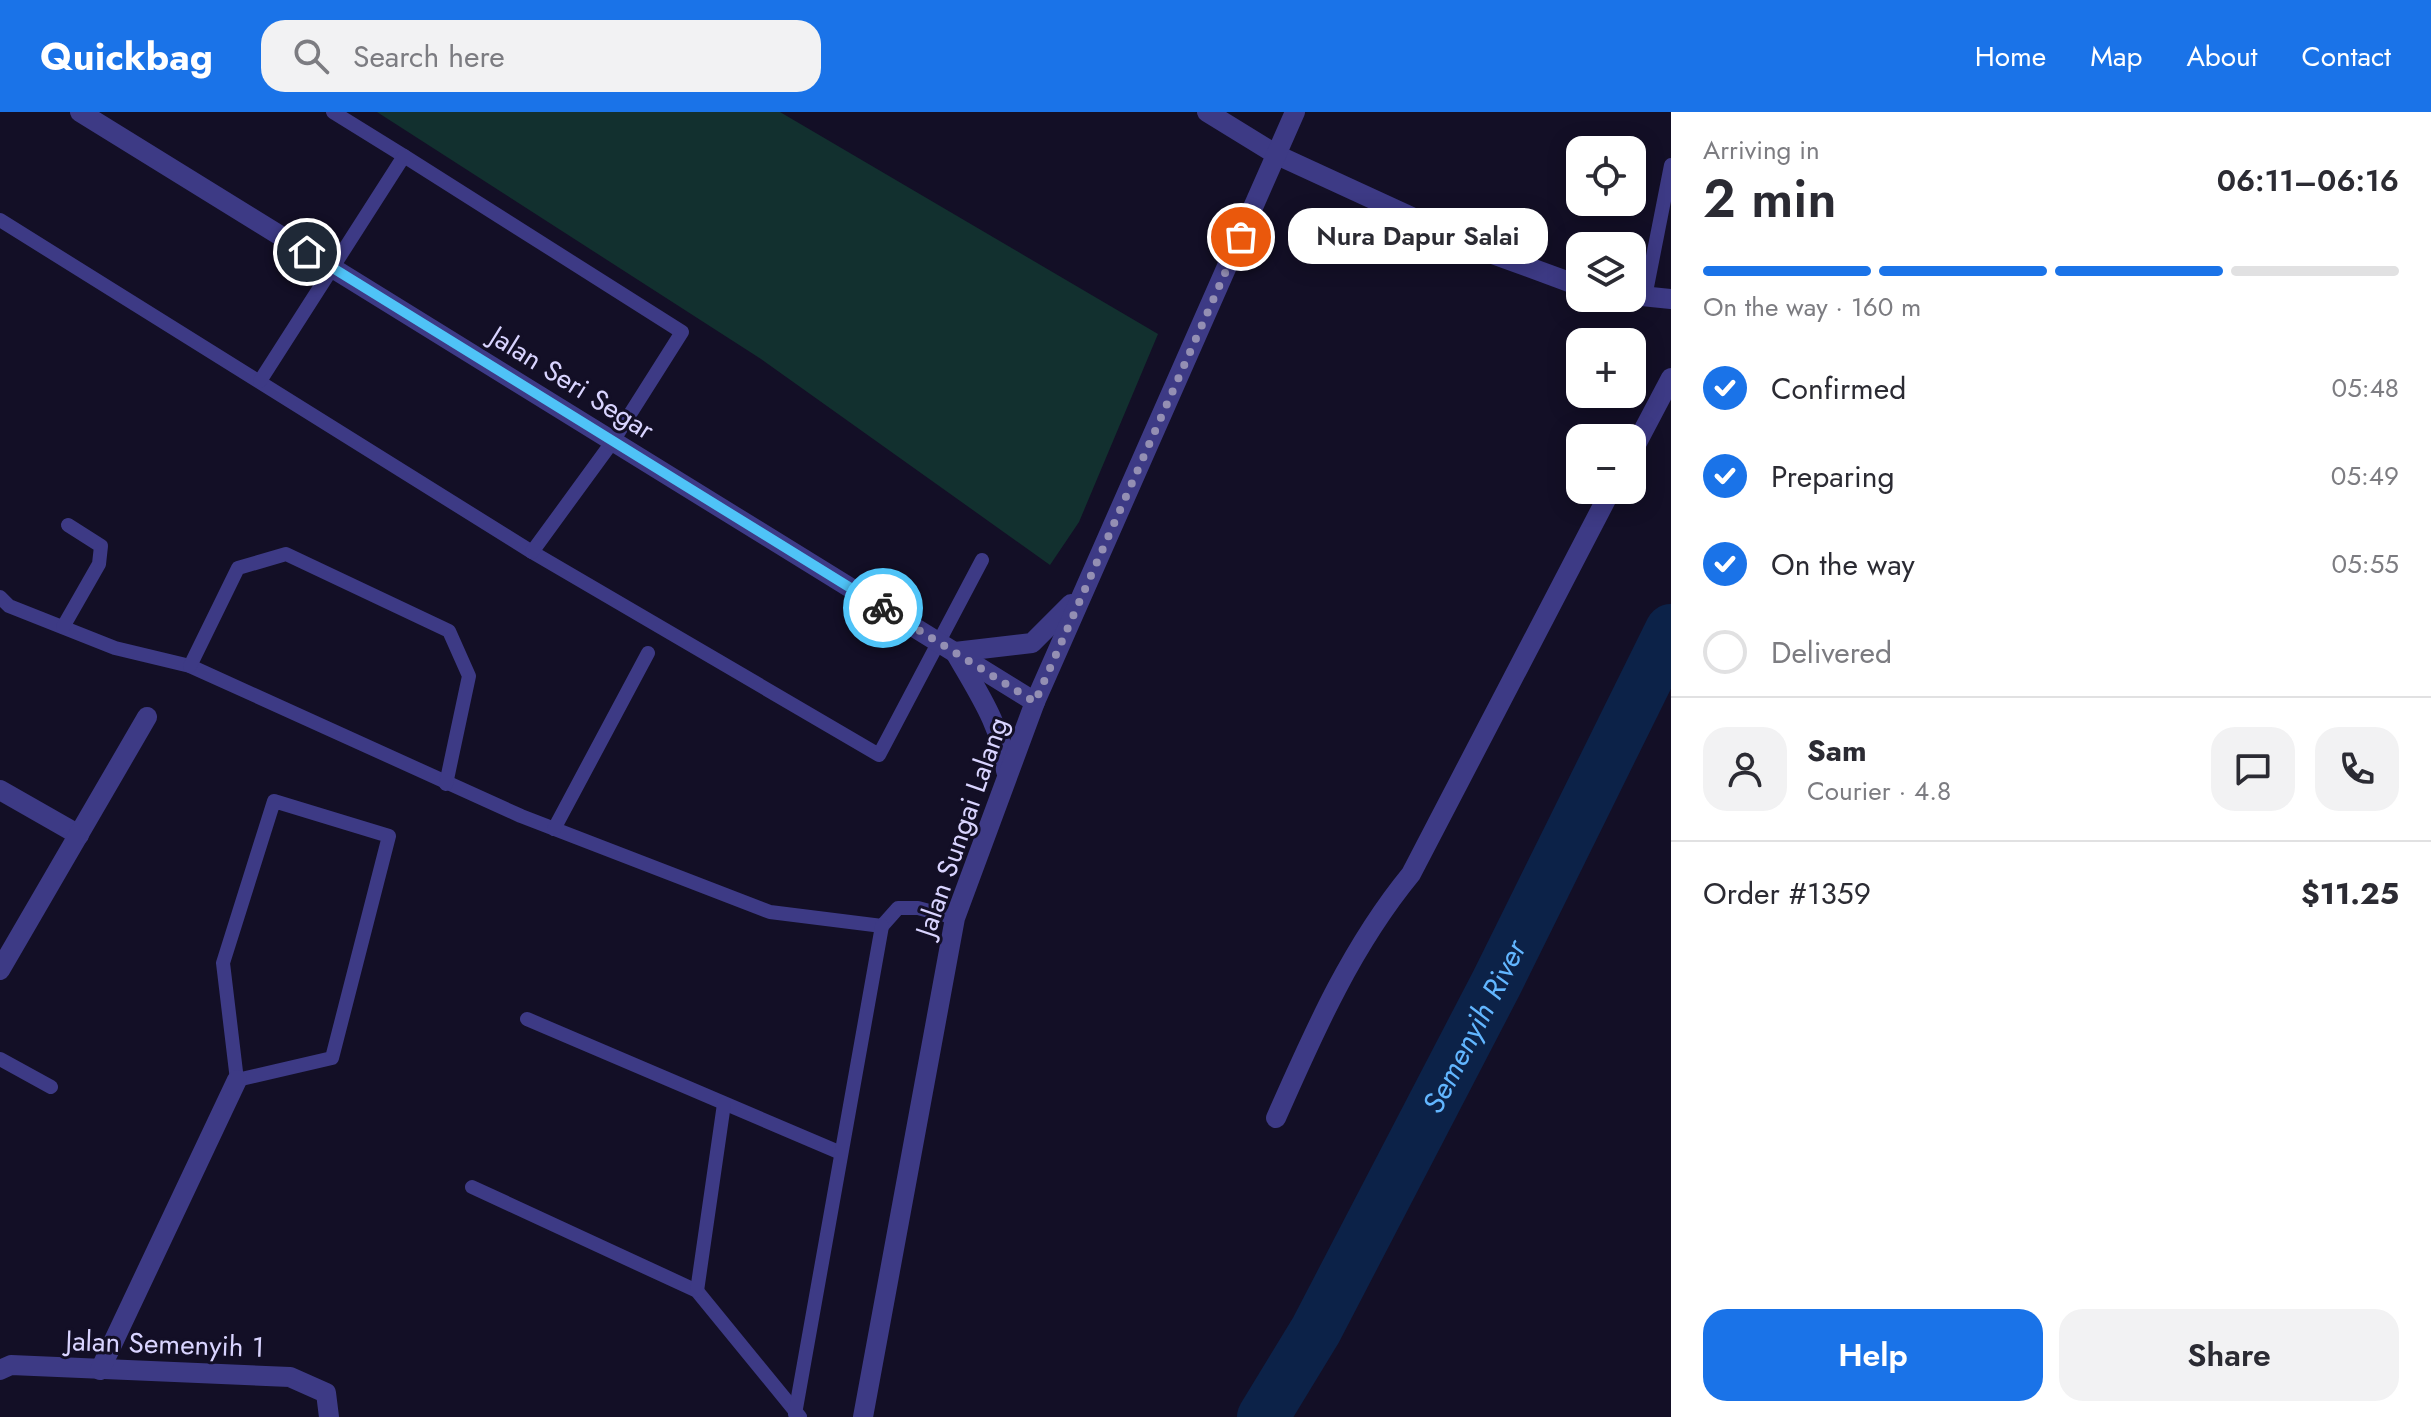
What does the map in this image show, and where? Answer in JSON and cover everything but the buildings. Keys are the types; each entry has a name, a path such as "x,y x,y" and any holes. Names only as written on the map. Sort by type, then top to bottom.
{"street":[{"name":"Jalan Seri Segar","path":"80,112 1035,702"},
{"path":"1207,112 1277,155 1490,253 1566,281"},
{"name":"Jalan Sungai Lalang","path":"863,1417 955,918 1035,702 1295,112"},
{"path":"1646,297 1671,299"},
{"path":"1646,425 1671,378"},
{"path":"1276,1118 1326,1005 1382,909 1411,874 1604,504"},
{"path":"1007,779 1004,745 948,648 1032,643 1082,593"},
{"path":"0,970 147,717"},
{"path":"0,790 79,835"},
{"path":"100,1370 237,1080"},
{"name":"Jalan Semenyih 1","path":"0,1370 11,1365 290,1377 326,1393 329,1417"}],"lane":[{"path":"333,112 682,332 613,441 532,552"},
{"path":"260,381 404,156"},
{"path":"1646,264 1671,165"},
{"path":"0,220 532,552 879,755 948,648 982,560"},
{"path":"63,627 99,564 101,546 68,525"},
{"path":"190,666 238,568 286,554 449,631 469,676 446,784"},
{"path":"0,597 9,606 115,648 190,666 446,784 770,912 882,926"},
{"path":"554,829 648,653"},
{"path":"274,801 389,836 332,1058 237,1080 223,963 274,801"},
{"path":"797,1416 882,926 898,908 918,908 955,918"},
{"path":"527,1019 841,1153"},
{"path":"0,1059 51,1087"},
{"path":"697,1291 724,1104"},
{"path":"472,1187 697,1291 797,1416"}],"green space":[{"path":"377,112 780,112 1158,334 1079,522 1050,565 761,359"}],"waterway":[{"name":"Semenyih River","path":"1263,1417 1316,1330 1497,982 1671,630"}],"way so far":[{"path":"883,608 1035,702 1241,237"}],"place":[{"name":"Nura Dapur Salai","path":"1241,237"}],"route":[{"path":"307,252 883,608"}]}
